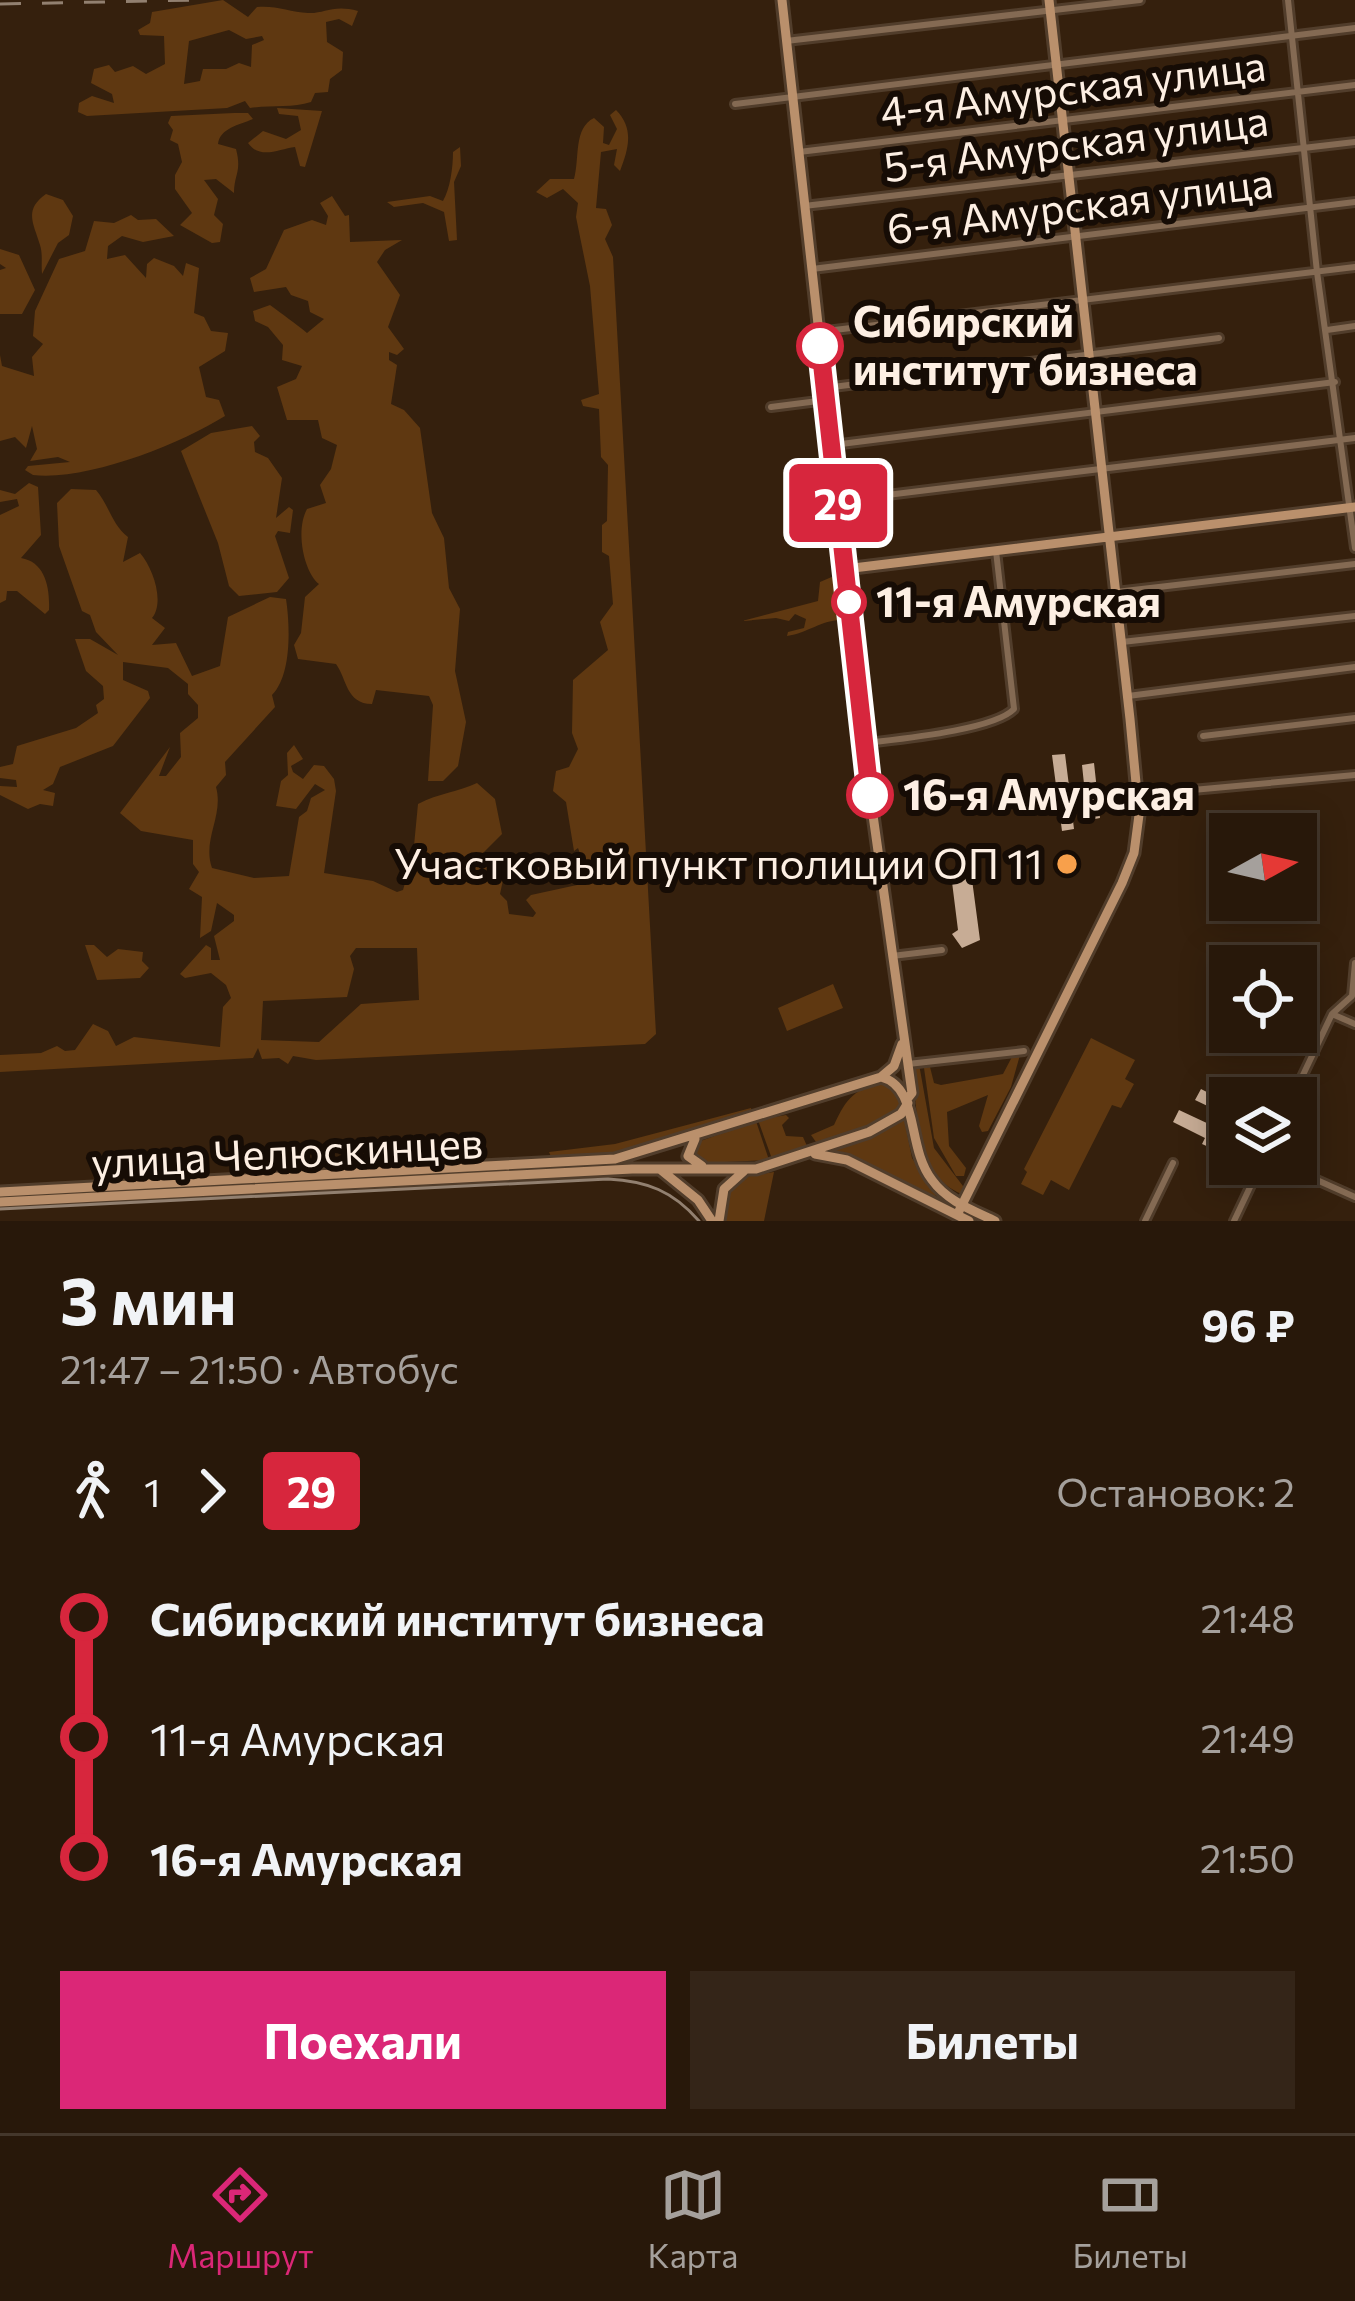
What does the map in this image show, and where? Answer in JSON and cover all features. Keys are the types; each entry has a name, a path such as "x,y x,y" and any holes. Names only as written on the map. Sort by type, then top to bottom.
{"main road":[{"path":"578,1166 664,1174 707,1168 746,1170 810,1154 888,1122 912,1093 865,743 782,0"},
{"path":"960,1210 1129,867 1138,834 1117,592 1050,5"},
{"path":"845,569 1353,507"},
{"path":"578,1166 679,1141 881,1077 894,1066 902,1044"},
{"path":"881,1077 897,1083 908,1101 922,1165 969,1221"},
{"path":"702,1134 688,1152 692,1161 707,1168"},
{"path":"664,1174 663,1156 679,1141"},
{"path":"810,1154 847,1160 994,1221"},
{"name":"улица Челюскинцев","path":"0,1202 176,1187 578,1166"},
{"path":"715,1221 724,1189 746,1170"},
{"path":"664,1174 692,1194 715,1221"},
{"name":"улица Челюскинцев","path":"0,1192 131,1190"}],"street":[{"path":"786,41 1050,5 1140,0"},
{"path":"1288,0 1317,272 1353,507 1355,548"},
{"path":"735,104 1355,28"},
{"name":"4-я Амурская улица","path":"799,152 1355,85"},
{"name":"5-я Амурская улица","path":"805,206 1355,142"},
{"name":"6-я Амурская улица","path":"812,269 1355,202"},
{"path":"818,332 1355,267"},
{"path":"1327,330 1355,326"},
{"path":"771,407 826,394 1219,338"},
{"path":"831,445 1335,382"},
{"path":"838,501 1355,438"},
{"path":"865,743 956,732 971,723 1004,718 1014,709 996,550"},
{"path":"1117,592 1355,564"},
{"path":"1122,642 1355,616"},
{"path":"1128,696 1355,667"},
{"path":"1203,736 1355,718"},
{"path":"1138,796 1355,775"},
{"path":"891,956 942,950"},
{"path":"1302,1077 1332,1014 1352,996 1355,963"},
{"path":"1332,1014 1355,1024"},
{"path":"908,1064 1024,1051"},
{"path":"1145,1221 1173,1163"},
{"path":"1317,1180 1355,1197"},
{"path":"1234,1221 1251,1185"}],"shaded area":[{"path":"223,0 248,17 257,7 308,13 342,8 358,11 352,26 339,19 326,22 327,42 343,52 342,70 330,79 328,92 315,93 311,102 250,108 245,101 227,108 87,116 78,112 79,103 92,96 114,103 112,94 91,83 94,69 109,65 115,72 133,66 146,74 165,64 164,36 140,35 138,30 150,23 152,12","holes":["229,30 246,39 262,36 264,40 252,45 251,67 239,63 226,69 203,69 200,81 184,84 189,41"]},
{"path":"277,108 322,111 305,167 300,166 295,147 264,152 248,143 263,131 286,139 301,130 298,116 279,114"},
{"path":"616,110 622,117 627,146 620,171 614,165 617,149 601,152 596,208 606,209 612,225 605,239 613,257 656,1034 645,1044 316,1060 293,1056 288,1064 279,1058 262,1059 258,1048 253,1058 0,1072 0,1055 41,1053 57,1046 75,1050 93,1024 108,1031 116,1046 134,1037 220,1047 223,1007 231,998 226,985 211,973 185,978 180,974 206,945 211,948 211,960 220,960 214,936 234,921 234,915 217,903 211,931 200,938 202,897 189,889 199,872 193,864 193,840 141,831 120,813 170,747 159,776 166,776 181,757 180,733 198,718 198,705 188,694 188,684 168,668 123,662 123,680 148,691 150,698 113,746 60,767 53,784 43,790 55,793 53,806 28,809 0,795 0,786 17,787 16,780 0,778 0,767 13,764 17,746 76,728 98,713 103,686 86,671 75,639 90,639 118,655 96,632 90,615 82,611 59,546 57,503 71,489 96,490 128,537 123,562 140,553 145,559 157,594 152,618 165,628 152,645 176,643 192,676 220,666 228,617 270,597 286,599 288,649 283,675 272,695 275,707 225,762 226,775 216,787 212,868 254,878 289,876 299,817 311,798 325,790 315,784 296,809 276,806 281,781 288,775 287,753 294,745 303,759 291,766 293,772 303,779 314,765 324,766 334,779 324,873 403,890 413,856 418,804 477,783 495,799 502,834 484,852 498,858 496,873 503,880 500,894 509,914 533,917 536,913 526,900 531,895 577,885 576,874 585,868 578,848 574,851 566,802 553,791 556,771 569,767 578,749 572,733 573,680 608,650 600,622 613,604 609,556 602,552 608,465 601,457 599,409 583,406 581,400 599,394 578,203 563,189 547,198 536,192 550,179 574,179 580,136 594,118 604,127 603,143 609,145 617,129 610,115","holes":["356,948 417,948 419,1000 361,1004 319,1042 261,1040 263,1001 347,997 354,969 350,956"]},
{"path":"248,113 253,119 226,131 218,144 236,149 234,193 216,179 204,180 218,199 214,215 223,224 220,242 212,243 180,225 192,213 175,189 182,162 178,144 170,140 173,130 168,123 171,116"},
{"path":"460,147 461,166 454,182 457,240 449,241 444,212 423,203 394,207 387,202 430,196 443,201 453,152"},
{"path":"46,194 63,200 73,216 69,235 58,243 42,274 32,212"},
{"path":"332,196 345,216 349,215 350,242 402,240 385,250 377,262 400,295 388,327 404,349 397,355 389,352 389,360 397,365 391,404 404,410 420,428 432,513 444,538 449,588 460,609 455,671 466,722 458,766 443,781 428,781 433,705 429,696 376,690 372,704 363,703 352,695 336,664 298,659 294,645 301,633 305,597 319,584 303,550 303,518 307,509 326,503 320,485 331,469 337,445 322,438 318,420 287,420 277,387 296,379 302,366 282,360 283,345 268,327 255,321 253,311 270,305 307,333 324,319 310,312 308,301 291,295 286,287 254,292 250,278 266,269 284,230 312,220 326,225 328,216 320,203"},
{"path":"131,215 138,220 156,219 174,236 143,242 122,236 108,246 107,259 125,255 146,278 147,264 154,258 174,266 183,276 186,263 199,268 194,313 204,317 211,331 228,333 225,351 199,367 206,397 219,400 225,416 132,459 79,472 33,475 25,470 28,466 70,462 58,457 30,461 37,449 32,426 26,448 15,437 0,441 0,355 2,366 34,376 32,357 43,344 33,336 35,311 59,259 85,251 94,221 114,223"},
{"path":"0,249 19,255 35,290 22,314 0,314 0,270 6,268 0,264"},
{"path":"252,426 260,436 254,442 255,452 268,458 282,478 276,518 289,507 293,510 290,533 278,531 275,536 289,578 277,592 239,596 229,586 218,543 181,451 211,433"},
{"path":"29,483 38,487 41,535 21,558 36,565 47,584 49,610 45,614 17,591 7,591 6,600 0,603 0,515 19,506 17,499 0,502 0,490 15,494"},
{"path":"834,576 842,620 787,636 804,628 806,619 795,614 789,621 742,621 818,601 820,582"},
{"path":"85,945 94,945 107,957 118,949 143,952 142,961 149,968 140,978 97,980"},
{"path":"833,984 843,1008 787,1031 778,1008"},
{"path":"1091,1038 1135,1060 1125,1079 1134,1084 1121,1108 1112,1105 1069,1190 1051,1180 1043,1195 1021,1184 1024,1169"},
{"path":"1014,1053 1020,1055 1011,1087 988,1131 982,1132 979,1126 988,1095 947,1112 949,1146 966,1168 964,1176 956,1176 934,1138 924,1068 930,1067 934,1083 941,1085 1003,1074"},
{"path":"919,1064 934,1148 966,1190 962,1194 935,1173 921,1140 913,1069"},
{"path":"886,1082 902,1096 899,1110 854,1133 772,1159 758,1120 786,1115 789,1118 782,1125 786,1136 803,1137 807,1146 816,1142 811,1135 834,1125 853,1096"},
{"path":"751,1108 752,1112 619,1154 552,1159 549,1152 615,1144"},
{"path":"904,1118 912,1158 936,1194 935,1200 833,1151"},
{"path":"756,1121 769,1160 703,1163 692,1159 695,1143"},
{"path":"774,1172 764,1221 721,1221 726,1192 744,1177"}],"building":[{"path":"1065,754 1069,786 1084,784 1082,765 1094,763 1100,818 1089,820 1086,794 1070,796 1074,829 1062,831 1052,755"},
{"path":"971,872 980,940 962,948 952,934 958,930 951,874"},
{"path":"1201,1089 1209,1093 1209,1107 1195,1100"},
{"path":"1179,1110 1209,1124 1209,1147 1202,1144 1205,1138 1173,1122"}],"tram line":[{"path":"0,1209 608,1179 658,1190 699,1221"}],"railway":[{"path":"0,4 198,0"}],"bus line":[{"name":"29","path":"820,346 870,795"}],"place":[{"name":"Сибирский институт бизнеса","path":"820,346"},
{"name":"11-я Амурская","path":"849,602"},
{"name":"16-я Амурская","path":"870,795"},
{"name":"Участковый пункт полиции ОП 11","path":"1067,864"}]}
